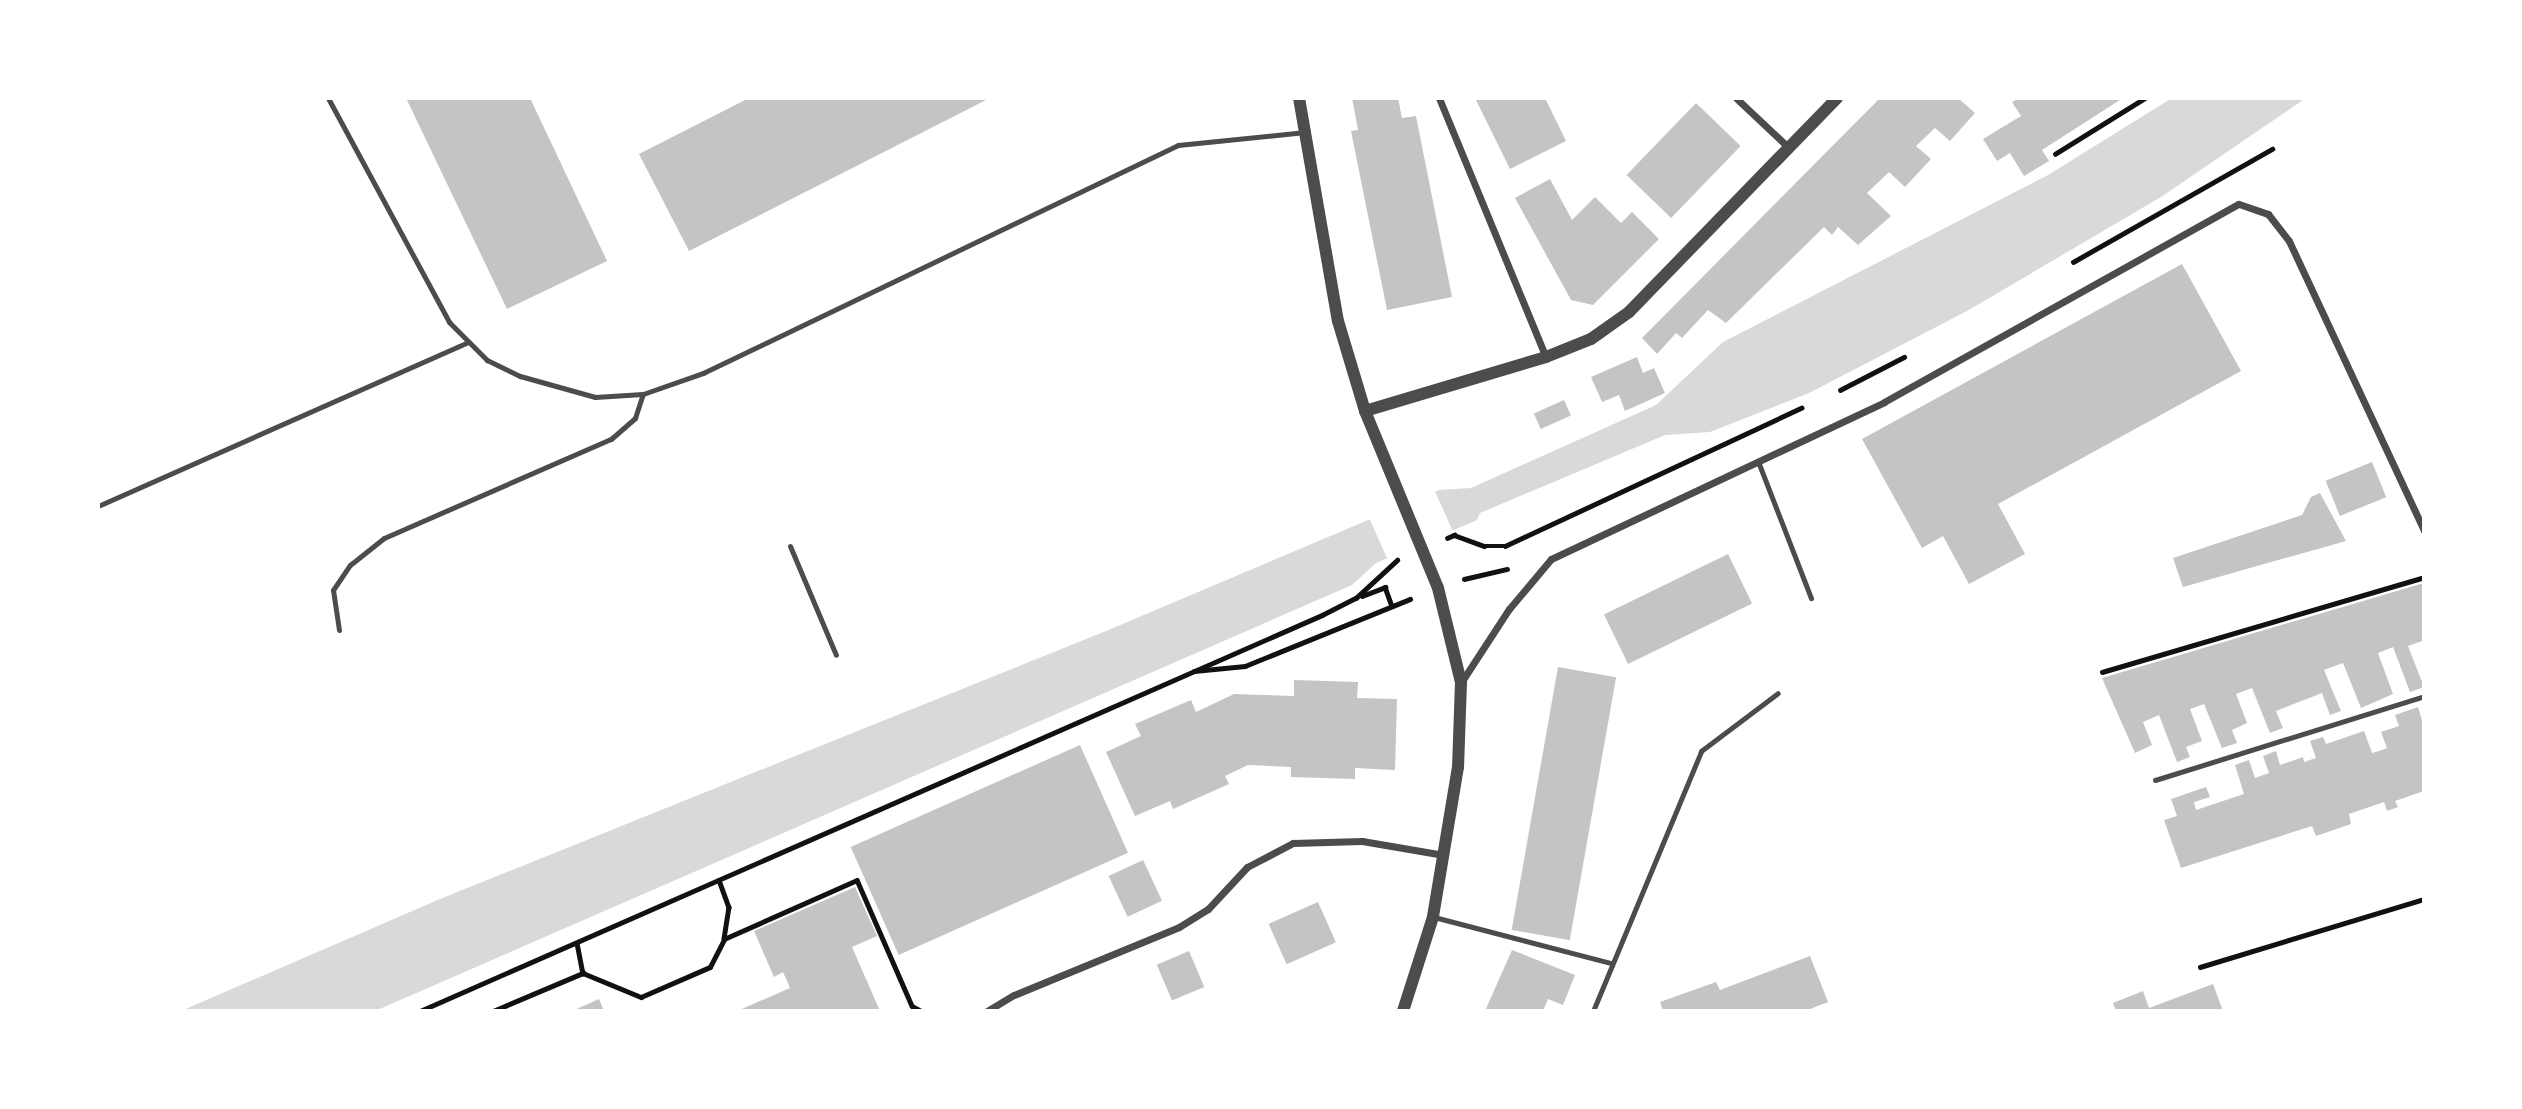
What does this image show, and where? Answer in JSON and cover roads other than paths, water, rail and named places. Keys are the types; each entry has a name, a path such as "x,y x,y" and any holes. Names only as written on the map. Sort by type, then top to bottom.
{"street":[{"path":"1299,98 1338,321 1365,411 1392,482 1436,582 1461,682 1458,768 1444,855 1433,917 1403,1011"},
{"path":"1439,98 1546,357"},
{"path":"1736,98 1790,148"},
{"path":"1365,411 1546,357 1591,339 1629,312 1837,98"},
{"path":"1461,682 1509,609 1551,559 1759,464 1884,402 2239,204 2252,205 2268,214 2289,241 2424,531"},
{"path":"987,1011 1014,995 1179,927 1208,909 1247,867 1293,843 1318,839 1362,841 1444,855"}],"lane":[{"path":"328,98 449,322 487,360 554,387 595,397 643,394 703,373 1178,145 1305,132"},
{"path":"98,506 468,342"},
{"path":"339,630 333,590 350,565 384,538 611,439 635,418 643,394"},
{"path":"1759,464 1811,598"},
{"path":"790,546 836,655"},
{"path":"1593,1011 1701,751 1779,693"},
{"path":"2155,780 2424,696"},
{"path":"1433,917 1611,963"}]}
